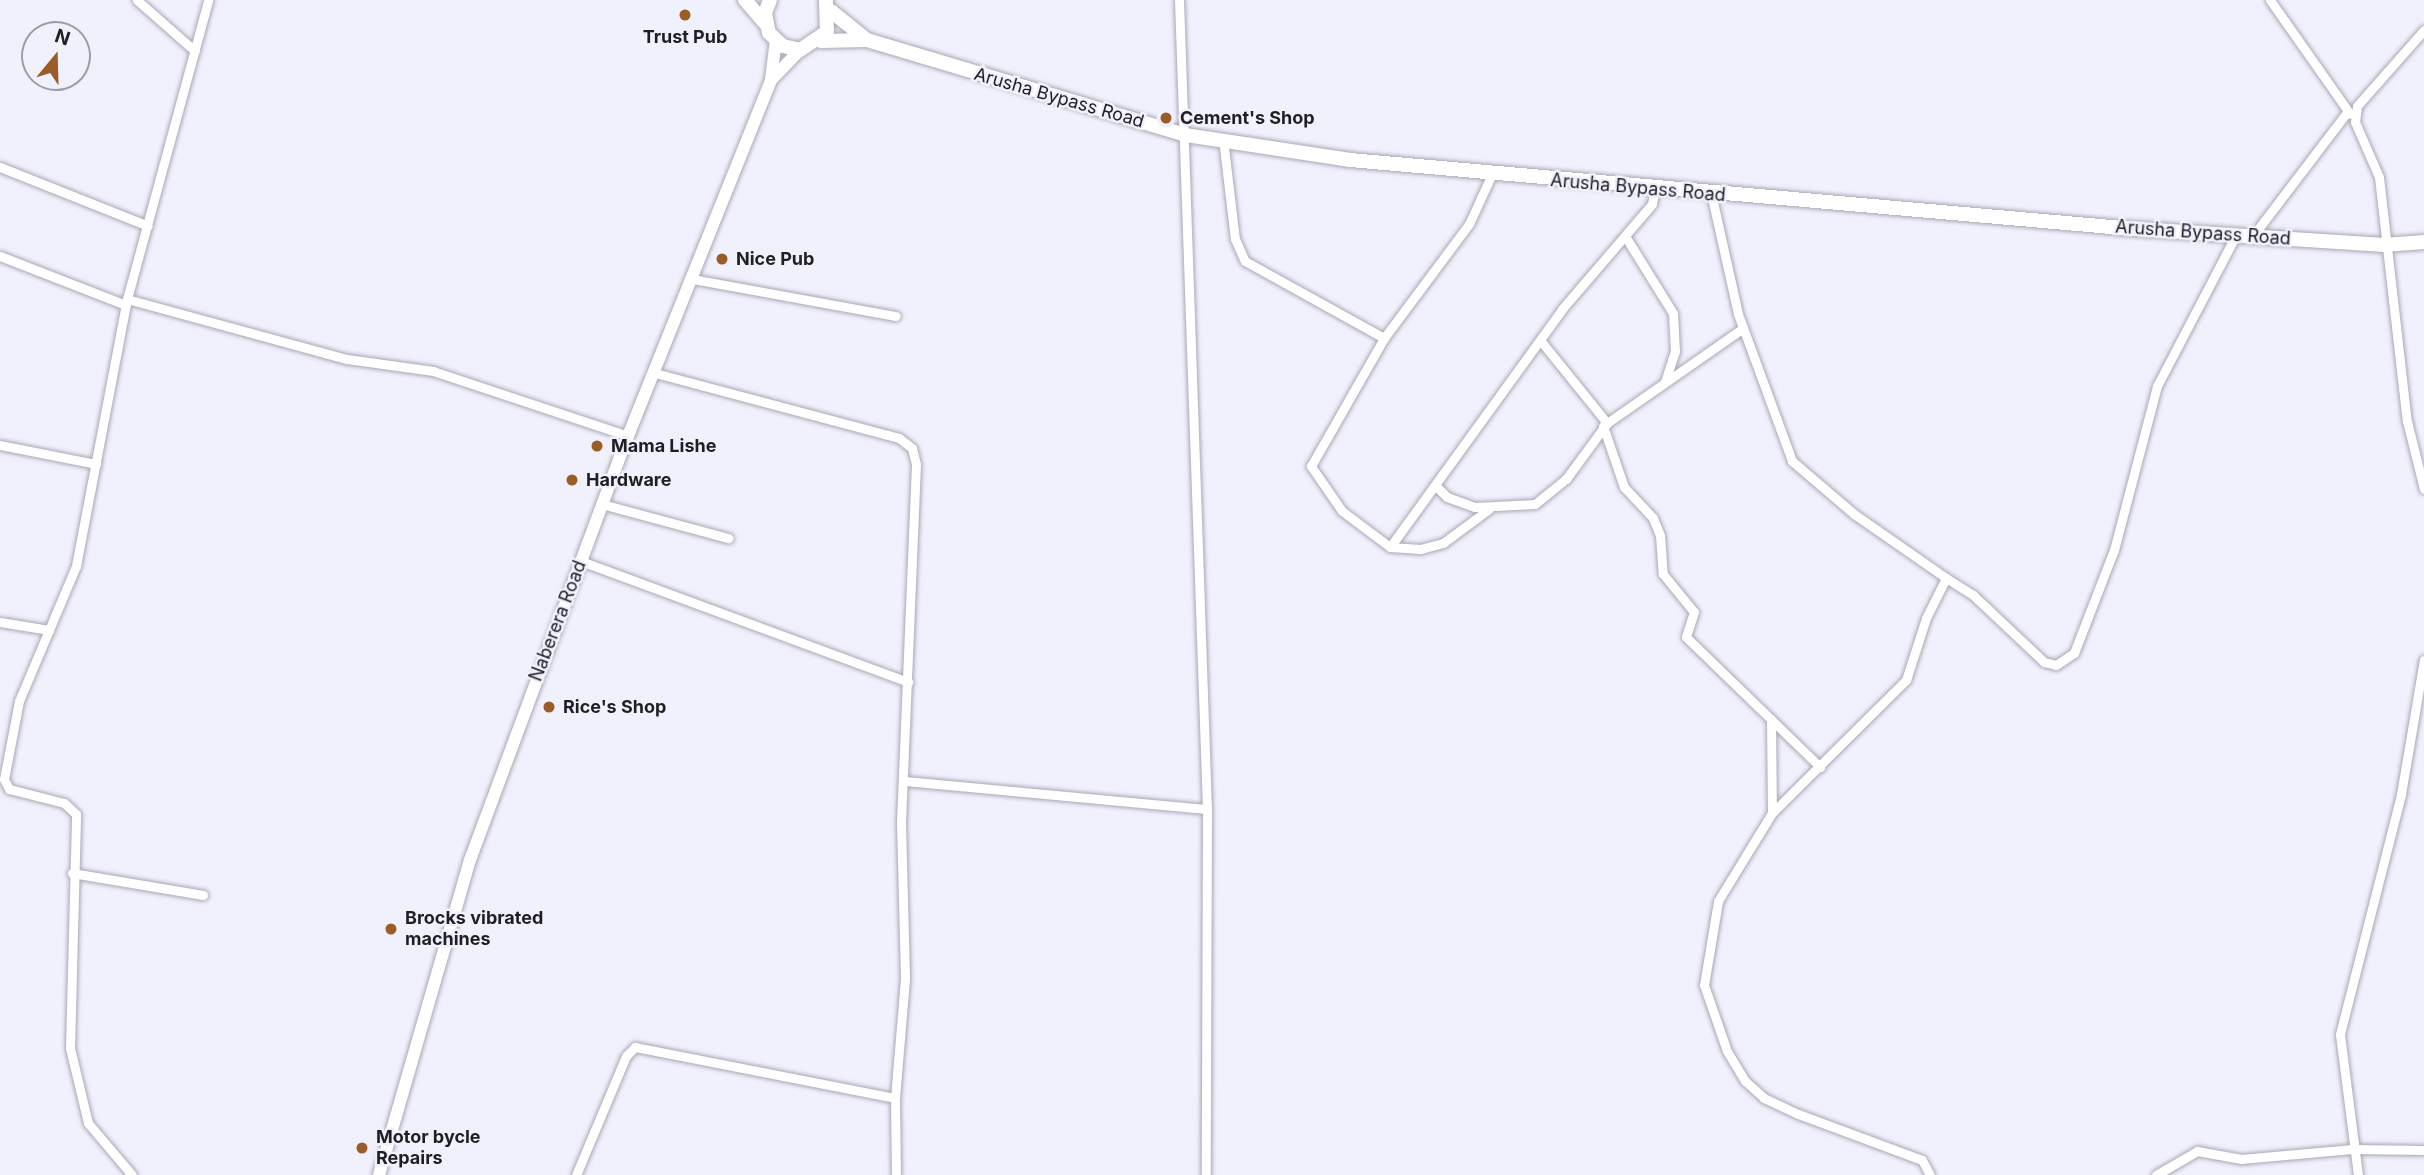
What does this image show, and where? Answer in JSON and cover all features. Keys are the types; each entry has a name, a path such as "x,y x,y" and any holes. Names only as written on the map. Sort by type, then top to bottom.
{"main road":[{"path":"745,0 766,24 776,41 800,50"},
{"path":"766,24 770,0"},
{"name":"Arusha Bypass Road","path":"829,5 867,40"},
{"name":"Arusha Bypass Road","path":"821,41 829,5"},
{"name":"Arusha Bypass Road","path":"800,50 821,41 867,40 1185,135 1491,176 2236,236 2385,245 2424,242"}],"street":[{"path":"137,0 195,51"},
{"path":"132,1175 88,1123 69,1048 74,810 2,785 16,711 76,566 127,302 208,0"},
{"path":"1179,0 1207,809 1206,1175"},
{"path":"2270,0 2355,121 2379,177 2407,421 2424,489"},
{"path":"2355,121 2357,106 2424,30"},
{"name":"Naberera Road","path":"379,1175 470,860 628,436 771,80 776,41"},
{"name":"Naberera Road","path":"771,80 800,50"},
{"path":"2252,237 2348,111"},
{"path":"1223,139 1235,239 1245,261 1384,338"},
{"path":"0,167 148,226"},
{"path":"1489,509 1443,543 1420,550 1390,547 1342,511 1311,466 1384,338 1452,250 1491,176"},
{"path":"1390,547 1540,340 1652,204 1655,189"},
{"path":"1711,194 1743,328 1792,461 1854,514 1973,595 2044,662 2062,664 2074,653 2114,550 2157,386 2236,236"},
{"path":"1625,236 1673,313 1675,351 1665,382"},
{"path":"0,256 127,302 347,359 433,371 628,436"},
{"path":"692,279 896,316"},
{"path":"1435,485 1459,503 1489,509 1535,504 1549,495 1605,424 1743,328"},
{"path":"1540,340 1605,424 1624,487 1653,518 1660,535 1663,574 1694,612 1686,637 1820,767"},
{"path":"654,373 899,439 912,448 916,464 904,781 905,978 895,1098 896,1175"},
{"path":"0,444 96,464"},
{"path":"602,504 728,538"},
{"path":"580,561 908,682"},
{"path":"1930,1175 1926,1165 1913,1156 1764,1098 1727,1051 1704,985 1710,928 1733,874 1772,813 1906,680 1926,618 1946,578"},
{"path":"0,622 49,631"},
{"path":"2358,1175 2340,1034 2402,794 2424,660"},
{"path":"1771,719 1772,813"},
{"path":"904,781 1207,809"},
{"path":"72,873 203,895"},
{"path":"576,1175 626,1056 635,1047 895,1098"},
{"path":"2156,1175 2197,1150 2241,1159 2353,1149 2424,1148"}],"place":[{"name":"Trust Pub","path":"685,15"},
{"name":"Cement's Shop","path":"1166,118"},
{"name":"Nice Pub","path":"722,259"},
{"name":"Mama Lishe","path":"597,446"},
{"name":"Hardware","path":"572,480"},
{"name":"Rice's Shop","path":"549,707"},
{"name":"Brocks vibrated machines","path":"391,929"},
{"name":"Motor bycle Repairs","path":"362,1148"}]}
